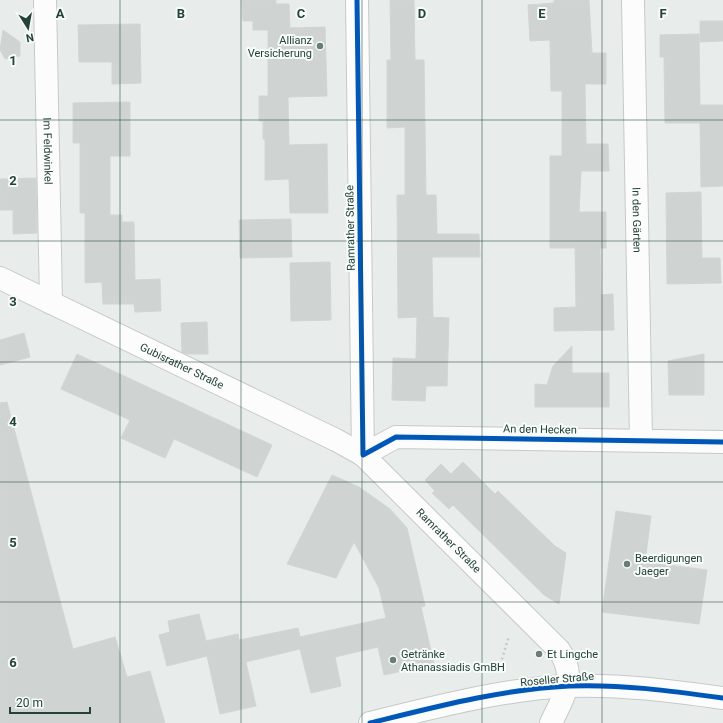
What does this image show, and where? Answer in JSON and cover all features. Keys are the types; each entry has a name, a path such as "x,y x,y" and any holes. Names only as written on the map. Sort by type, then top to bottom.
{"street":[{"name":"Im Feldwinkel","path":"45,0 51,302"},
{"name":"Ramrather Straße","path":"357,0 362,455 548,637 563,655 567,668 568,686"},
{"name":"In den Gärten","path":"633,0 641,440"},
{"name":"Gubisrather Straße","path":"0,278 336,440 362,455"},
{"name":"An den Hecken","path":"362,455 396,437 723,442"},
{"name":"Roseller Straße","path":"370,723 491,696 568,686 629,687 723,698"},
{"path":"551,723 568,686"}],"path":[{"path":"491,696 518,607"}],"building":[{"path":"242,0 276,0 276,4 289,4 290,28 325,27 327,96 288,97 289,145 327,144 328,213 290,213 289,179 265,180 265,139 263,139 263,121 259,121 259,96 268,96 268,30 253,30 253,21 243,21"},
{"path":"390,0 414,0 415,60 424,60 426,195 436,195 437,234 479,234 480,257 432,257 433,317 426,317 449,318 447,386 426,386 425,401 392,400 393,358 416,359 417,317 398,318 397,195 405,195 405,127 387,128 387,60 391,60"},
{"path":"554,0 589,0 592,53 606,53 606,84 585,84 586,144 608,144 609,171 581,171 579,212 606,212 606,248 600,248 601,295 613,294 614,330 554,331 554,308 576,307 575,248 550,248 550,156 562,156 562,91 551,91 550,40 530,41 528,5 554,3"},
{"path":"700,21 723,21 723,41 700,42"},
{"path":"140,24 141,83 112,84 112,62 79,62 78,25"},
{"path":"3,30 20,42 20,56 5,59 0,50"},
{"path":"699,34 700,105 723,105 723,186 701,187 700,123 665,123 664,57 660,57 660,35"},
{"path":"130,102 130,156 110,156 110,215 122,215 122,222 134,222 135,280 160,279 161,311 135,312 134,304 103,304 102,282 85,283 85,213 80,213 80,143 73,143 73,103"},
{"path":"36,178 37,233 13,234 13,210 0,210 0,179"},
{"path":"701,192 702,258 720,258 721,283 667,284 666,193"},
{"path":"291,219 292,257 240,258 239,220"},
{"path":"330,262 331,320 291,321 290,263"},
{"path":"207,322 208,354 187,354 182,352 181,323"},
{"path":"24,333 30,357 0,365 0,340"},
{"path":"572,346 572,373 609,373 609,407 535,407 535,384 547,385 553,366"},
{"path":"77,354 272,445 257,477 174,439 165,458 121,438 130,420 61,389"},
{"path":"704,354 704,395 669,395 668,361"},
{"path":"7,402 73,649 115,637 127,677 150,671 165,723 0,723 0,403"},
{"path":"463,462 495,494 498,491 555,546 566,553 559,604 544,595 453,505 449,509 432,493 435,491 425,480 441,464 451,474"},
{"path":"332,475 359,487 390,509 407,528 425,606 421,607 434,664 384,675 378,647 335,657 341,686 311,693 300,649 246,662 256,706 220,714 207,656 167,666 159,635 170,632 168,621 199,614 206,641 238,634 239,640 298,628 300,637 386,618 379,588 354,542 336,578 287,564"},
{"path":"616,511 651,516 645,562 707,570 699,624 602,612"}],"cycle path":[{"path":"357,0 363,455 396,437 723,442"},
{"path":"370,723 444,705 494,695 569,686 627,687 723,698"}],"place":[{"name":"Allianz Versicherung","path":"320,46"},
{"name":"Beerdigungen Jaeger","path":"627,564"},
{"name":"Et Lingche","path":"539,654"},
{"name":"Getränke Athanassiadis GmBH","path":"393,660"}]}
